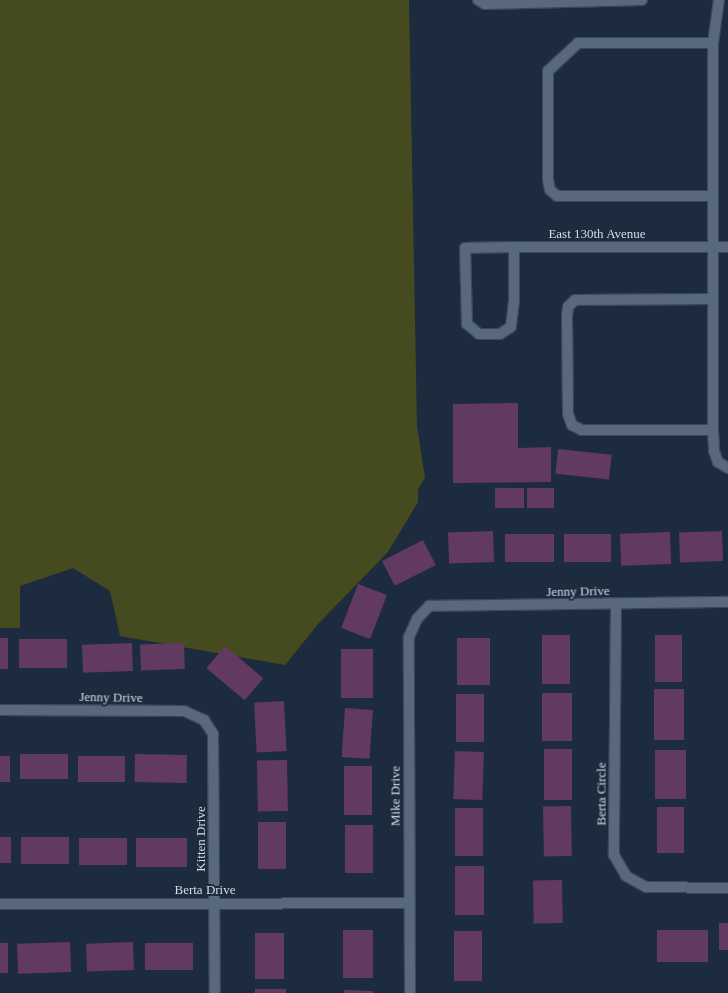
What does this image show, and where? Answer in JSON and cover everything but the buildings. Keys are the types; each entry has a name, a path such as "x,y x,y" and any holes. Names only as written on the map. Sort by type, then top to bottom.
{"street":[{"path":"478,0 485,4 642,0"},
{"path":"719,0 713,44 713,430 714,451 718,462 728,468"},
{"path":"713,44 578,43 548,71 548,180 550,190 557,196 713,196"},
{"name":"East 130th Avenue","path":"514,247 514,315 511,327 500,334 479,334 467,324 465,248 514,247 728,247"},
{"path":"712,299 575,300 568,307 567,322 568,414 572,425 582,430 713,430"},
{"name":"Jenny Drive","path":"429,606 728,602"},
{"name":"Berta Circle","path":"616,604 614,855 626,876 646,887 728,888"},
{"name":"Mike Drive","path":"410,993 409,637 416,618 429,606"},
{"name":"Jenny Drive","path":"0,710 184,711 204,720 214,734"},
{"name":"Kitten Drive","path":"214,734 215,993"},
{"name":"Berta Drive","path":"0,904 410,903"}],"green space":[{"path":"0,0 409,0 417,426 425,478 418,489 418,502 388,552 319,623 285,665 120,636 110,591 73,568 20,586 20,628 0,628"}]}
